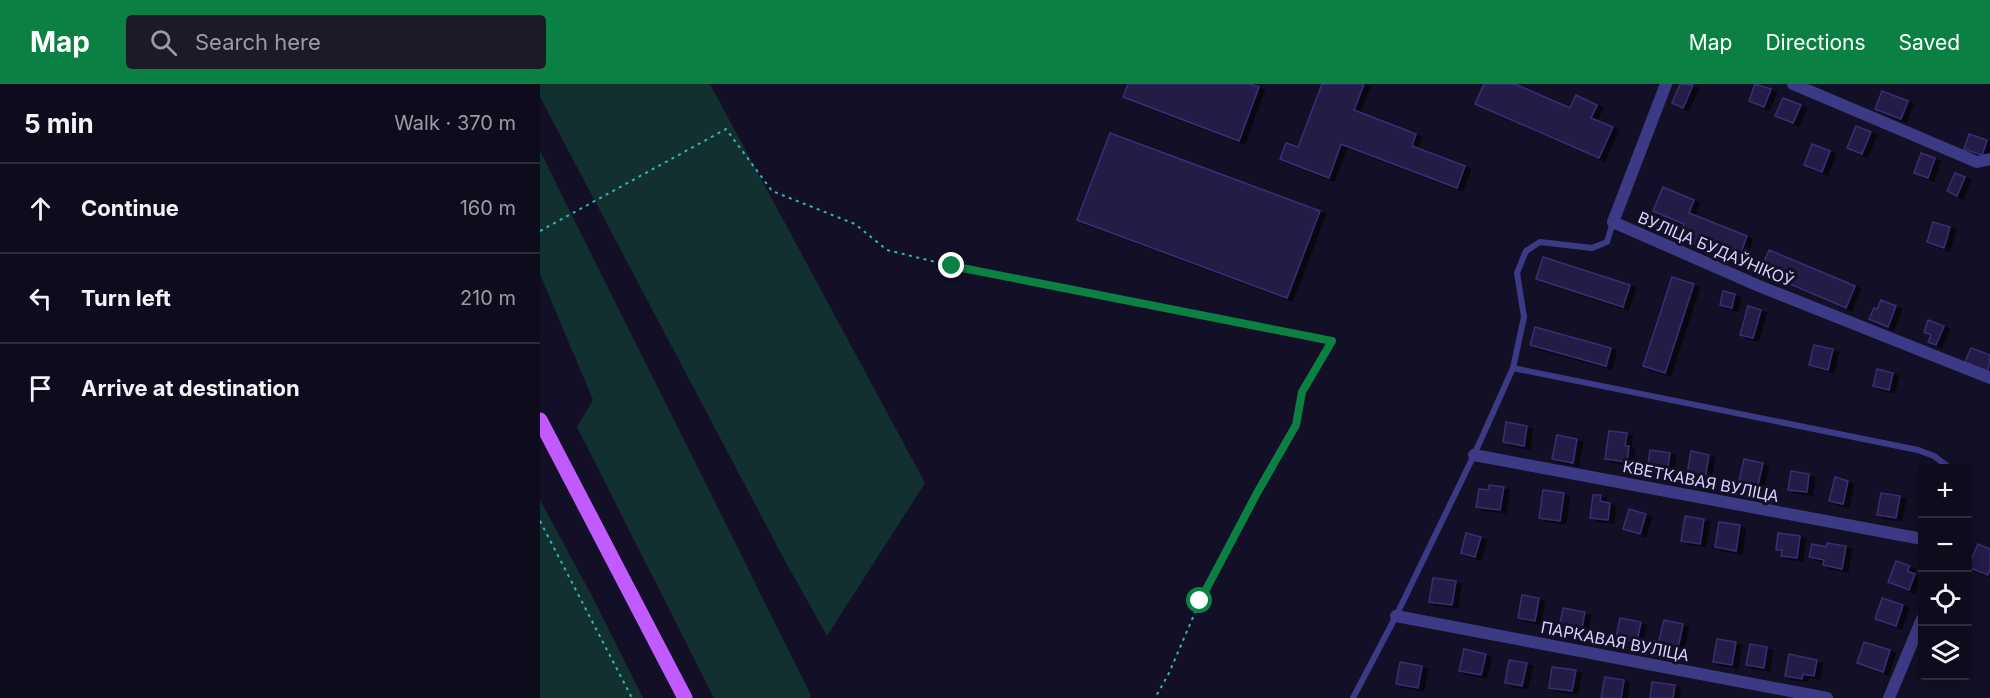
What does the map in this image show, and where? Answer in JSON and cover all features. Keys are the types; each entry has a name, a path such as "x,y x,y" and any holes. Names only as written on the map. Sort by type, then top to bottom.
{"main road":[{"path":"540,420 685,698"}],"street":[{"path":"1613,222 1666,84"},
{"path":"1793,84 1977,162 1990,159"},
{"name":"ВУЛІЦА БУДАЎНІКОЎ","path":"1613,222 1759,286 1990,378"},
{"name":"КВЕТКАВАЯ ВУЛІЦА","path":"1474,455 1918,538"},
{"name":"ПАРКАВАЯ ВУЛІЦА","path":"1396,616 1827,698"},
{"path":"1889,698 1920,626"}],"lane":[{"name":"ВУЛІЦА БУДАЎНІКОЎ","path":"1353,698 1396,616 1474,455 1513,368 1524,317 1517,273 1526,251 1540,242 1592,248 1607,242 1613,222"},
{"path":"1513,368 1918,450 1934,456 1945,464"}],"path":[{"path":"540,231 726,129 772,191 855,224 887,250 952,266 1332,341 1302,392 1296,425 1200,601 1169,673 1155,698"},
{"path":"540,521 632,698"}],"green space":[{"path":"540,84 710,84 925,483 827,636 540,97"},
{"path":"540,151 811,695 810,698 714,698 577,427 593,400 540,274"},
{"path":"540,500 592,596 643,698 540,698"}],"building":[{"path":"1128,84 1250,84 1259,87 1239,141 1123,97"},
{"path":"1322,84 1364,84 1354,110 1416,134 1412,146 1465,166 1457,188 1341,144 1329,178 1280,159 1286,143 1298,147"},
{"path":"1484,84 1515,84 1570,108 1576,95 1597,105 1591,118 1613,127 1599,158 1475,104"},
{"path":"1680,84 1693,85 1683,108 1672,103"},
{"path":"1755,84 1771,89 1764,107 1749,101"},
{"path":"1882,91 1908,101 1901,119 1875,109"},
{"path":"1783,98 1801,105 1793,123 1775,116"},
{"path":"1856,126 1871,132 1862,154 1847,148"},
{"path":"1110,133 1320,211 1287,298 1077,220"},
{"path":"1969,134 1987,140 1982,155 1964,149"},
{"path":"1812,144 1830,151 1822,172 1804,165"},
{"path":"1921,153 1935,158 1928,178 1914,173"},
{"path":"1955,173 1965,177 1957,196 1947,191"},
{"path":"1663,187 1694,200 1689,213 1747,236 1738,261 1678,237 1684,224 1653,211"},
{"path":"1933,222 1950,227 1944,248 1927,242"},
{"path":"1769,250 1855,286 1846,308 1760,271"},
{"path":"1543,257 1630,285 1623,307 1536,279"},
{"path":"1672,277 1694,284 1665,373 1643,366"},
{"path":"1723,291 1735,294 1732,308 1720,305"},
{"path":"1881,300 1896,306 1888,327 1869,319"},
{"path":"1748,306 1761,310 1753,338 1740,335"},
{"path":"1928,320 1944,326 1936,345 1928,342 1931,335 1924,332"},
{"path":"1535,327 1611,348 1606,366 1530,345"},
{"path":"1814,345 1833,349 1828,370 1809,365"},
{"path":"1971,348 1990,355 1988,371 1965,362"},
{"path":"1877,369 1893,373 1889,390 1873,386"},
{"path":"1506,422 1527,426 1524,446 1503,442"},
{"path":"1609,431 1627,433 1625,446 1629,446 1627,462 1605,459"},
{"path":"1557,435 1577,439 1573,463 1552,459"},
{"path":"1650,450 1670,453 1667,474 1647,471"},
{"path":"1691,451 1709,455 1705,478 1687,474"},
{"path":"1744,459 1763,463 1758,485 1739,481"},
{"path":"1791,471 1809,474 1807,492 1788,490"},
{"path":"1835,477 1848,481 1843,504 1829,501"},
{"path":"1489,485 1504,487 1500,510 1476,507 1479,489 1489,490"},
{"path":"1543,490 1564,493 1560,521 1539,518"},
{"path":"1881,493 1900,496 1896,518 1877,515"},
{"path":"1593,495 1601,495 1600,501 1610,503 1608,520 1590,518"},
{"path":"1629,509 1646,514 1640,534 1623,529"},
{"path":"1685,516 1704,519 1700,544 1681,541"},
{"path":"1719,522 1740,525 1736,551 1715,547"},
{"path":"1466,533 1481,537 1475,557 1461,553"},
{"path":"1778,533 1800,536 1797,558 1781,556 1782,550 1776,550"},
{"path":"1827,543 1846,546 1842,569 1823,565 1824,560 1809,557 1812,544 1826,547"},
{"path":"1978,544 1990,549 1988,575 1972,569 1972,558"},
{"path":"1896,561 1910,566 1907,571 1915,574 1909,590 1888,582"},
{"path":"1433,578 1456,581 1452,605 1429,602"},
{"path":"1522,595 1539,598 1535,621 1518,618"},
{"path":"1882,598 1903,605 1896,626 1875,619"},
{"path":"1563,608 1585,612 1581,633 1559,629"},
{"path":"1620,618 1641,622 1637,642 1616,638"},
{"path":"1664,620 1683,624 1678,648 1658,644"},
{"path":"1717,639 1736,642 1732,665 1713,662"},
{"path":"1864,642 1890,650 1883,672 1857,663"},
{"path":"1750,644 1767,647 1764,668 1746,665"},
{"path":"1464,649 1486,654 1481,675 1459,671"},
{"path":"1789,654 1817,660 1814,676 1803,674 1802,679 1785,676"},
{"path":"1509,660 1527,663 1522,686 1505,683"},
{"path":"1400,662 1422,666 1418,688 1396,684"},
{"path":"1552,667 1576,670 1572,691 1549,688"},
{"path":"1605,677 1624,680 1621,698 1601,698"},
{"path":"1652,682 1675,685 1673,698 1650,698"}],"route":[{"path":"952,266 1332,341 1302,392 1296,425 1200,601"}]}
